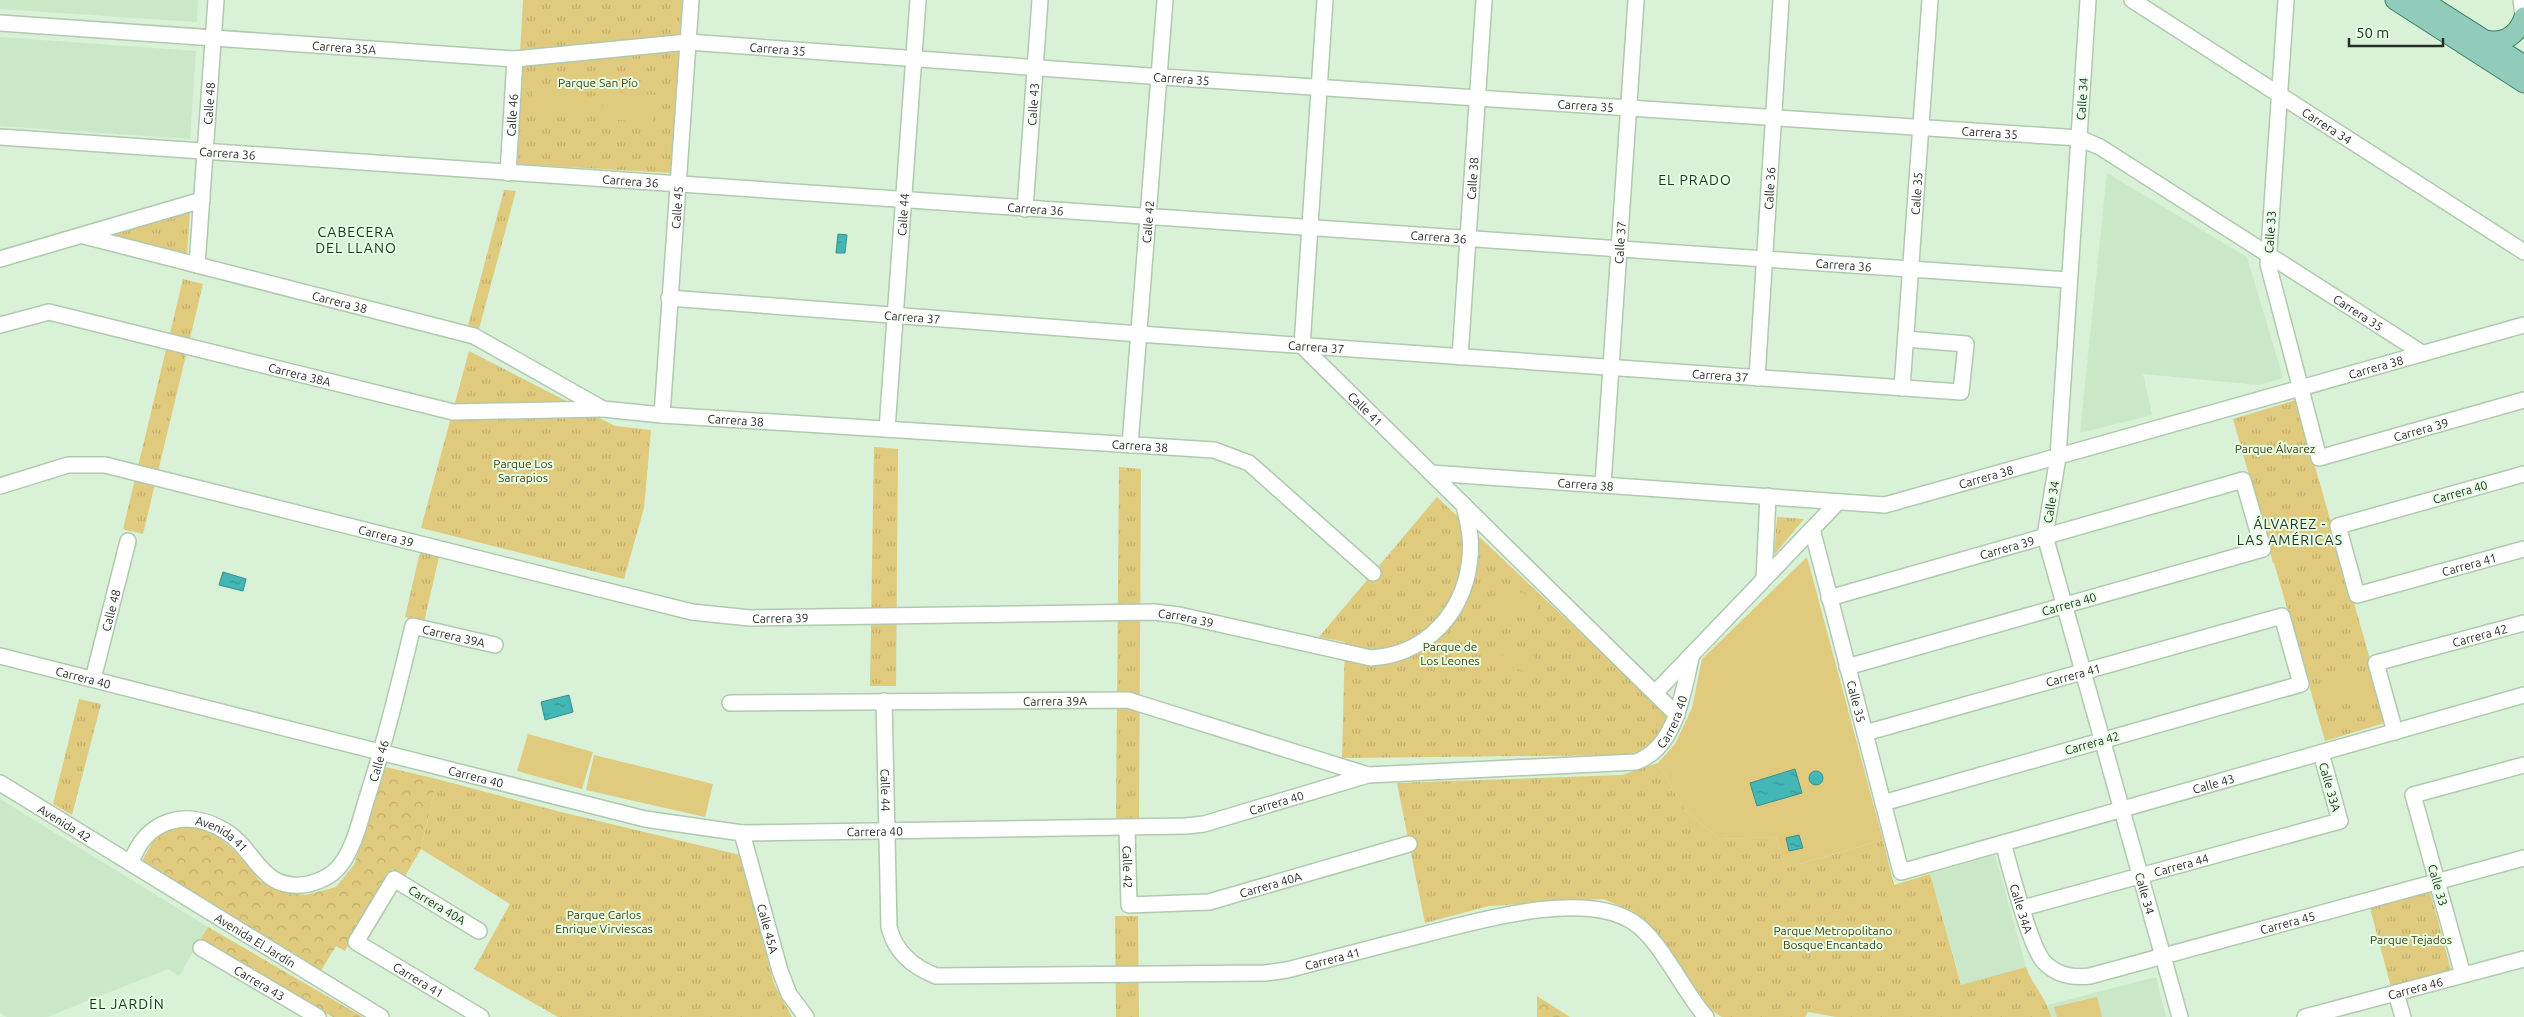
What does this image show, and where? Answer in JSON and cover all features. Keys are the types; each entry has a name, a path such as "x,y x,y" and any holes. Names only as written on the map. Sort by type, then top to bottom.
{"main road":[{"path":"2395,0 2524,83"},
{"path":"2422,0 2524,65"},
{"path":"2486,40 2499,41 2510,37 2519,29 2524,17"}],"street":[{"name":"Calle 48","path":"197,264 216,0"},
{"name":"Calle 45","path":"662,415 691,0"},
{"name":"Calle 44","path":"887,430 918,0"},
{"name":"Calle 43","path":"1025,209 1040,0"},
{"name":"Calle 42","path":"1130,445 1165,0"},
{"path":"1302,346 1325,0"},
{"name":"Calle 38","path":"1460,357 1484,0"},
{"name":"Calle 37","path":"1603,484 1636,0"},
{"name":"Calle 36","path":"1757,378 1781,0"},
{"name":"Calle 35","path":"1902,388 1930,0"},
{"name":"Calle 34","path":"2088,0 2058,457 2045,536 2180,1017"},
{"name":"Carrera 34","path":"2132,0 2524,252"},
{"name":"Calle 33","path":"2286,0 2269,255 2270,276 2319,458"},
{"path":"2521,0 2524,20"},
{"name":"Carrera 35A","path":"0,23 515,59 688,42"},
{"name":"Carrera 35","path":"688,42 1159,77 2079,138 2100,147 2422,353"},
{"name":"Calle 46","path":"508,173 515,59"},
{"name":"Carrera 36","path":"0,137 2069,280"},
{"name":"Carrera 38","path":"0,259 202,200"},
{"name":"Carrera 38","path":"84,236 474,336 604,410 1214,450 1249,463 1373,573"},
{"name":"Carrera 37","path":"670,298 1302,346 1961,392 1966,344 1906,339"},
{"name":"Carrera 38A","path":"0,325 49,312 453,412 604,410"},
{"name":"Carrera 38","path":"1431,473 1885,505 2524,325"},
{"name":"Calle 41","path":"1302,346 1677,715"},
{"name":"Carrera 39","path":"2319,458 2524,400"},
{"name":"Carrera 39","path":"0,486 68,465 105,465 692,612 722,617 1154,612 1179,615 1371,658 1391,657 1416,647 1436,631 1455,609 1465,583 1469,556 1470,536 1464,505"},
{"name":"Carrera 40","path":"2357,595 2338,526 2524,474"},
{"name":"Carrera 39","path":"1829,598 2243,480 2263,549"},
{"path":"1764,579 1768,496"},
{"name":"Carrera 40","path":"1655,693 1838,502"},
{"name":"Calle 35","path":"1812,529 1901,872"},
{"name":"Calle 48","path":"93,679 128,540"},
{"name":"Carrera 40","path":"1847,667 2263,549"},
{"name":"Carrera 41","path":"2357,595 2524,549"},
{"name":"Carrera 41","path":"1865,733 2282,616 2301,684"},
{"name":"Carrera 42","path":"2396,732 2376,663 2524,623"},
{"name":"Calle 46","path":"319,882 344,860 362,816 381,754 414,626"},
{"name":"Carrera 39A","path":"414,626 495,645"},
{"name":"Carrera 40","path":"0,656 381,754 644,819 742,833 1186,826 1204,824 1368,775 1636,762 1651,754 1658,746 1677,715 1692,654"},
{"name":"Carrera 42","path":"1883,802 2301,684"},
{"name":"Calle 43","path":"1901,872 2524,695"},
{"name":"Carrera 39A","path":"730,702 1128,700 1368,775"},
{"name":"Calle 44","path":"884,701 889,927 892,938 910,962"},
{"name":"Calle 33A","path":"2320,753 2340,821"},
{"name":"Calle 33","path":"2463,975 2413,795 2524,765"},
{"name":"Avenida 42","path":"0,783 131,863"},
{"name":"Avenida 41","path":"131,863 141,842 158,826 173,820 198,820 226,831 237,840 268,876 279,882 298,886 319,882"},
{"name":"Carrera 44","path":"2023,908 2340,821"},
{"name":"Calle 42","path":"1127,828 1129,905"},
{"name":"Calle 45A","path":"742,833 780,971 789,994 806,1017"},
{"name":"Calle 34A","path":"2003,843 2036,953 2051,968"},
{"name":"Carrera 40A","path":"1129,905 1209,902 1409,844"},
{"name":"Carrera 45","path":"2051,968 2076,978 2090,976 2524,858"},
{"name":"Avenida El Jardín","path":"131,863 306,973 381,1017"},
{"name":"Carrera 40A","path":"356,942 394,879 479,931"},
{"name":"Carrera 41","path":"910,962 936,976 1264,973 1287,970 1492,917 1568,908 1588,909 1608,911 1626,918 1642,929 1691,1000 1706,1017"},
{"name":"Carrera 41","path":"356,942 481,1017"},
{"name":"Carrera 43","path":"200,948 318,1017"},
{"name":"Carrera 46","path":"2305,1017 2524,959"},
{"path":"2396,993 2403,1017"}],"shaded area":[{"path":"0,0 198,0 197,22 0,9"},
{"path":"0,37 196,51 190,139 0,126"},
{"path":"2107,173 2247,257 2283,378 2259,385 2143,374 2152,415 2080,433"},
{"path":"0,799 208,927 179,976 168,969 47,1017 7,1017 0,1013"},
{"path":"1995,855 2026,967 1962,986 1930,874"},
{"path":"2156,977 2166,1017 2051,1017 2048,1005"}],"green space":[{"name":"Parque San Pío","path":"523,0 682,0 672,173 514,164"},
{"path":"534,87 586,91 584,118 532,115"},
{"path":"603,91 655,95 653,122 602,119"},
{"path":"504,190 516,191 479,329 468,326"},
{"path":"190,212 187,254 111,235"},
{"path":"183,279 203,284 143,534 123,529"},
{"name":"Parque Los Sarrapios","path":"469,351 615,426 651,430 644,508 624,579 421,528"},
{"name":"Parque Álvarez","path":"2296,400 2388,722 2325,741 2233,419"},
{"path":"874,447 898,449 896,686 870,686"},
{"path":"1119,467 1141,469 1139,818 1116,818"},
{"name":"Parque de Los Leones","path":"1437,497 1670,717 1651,744 1633,755 1342,758 1345,642 1319,637"},
{"path":"2320,511 2329,548 2273,563 2264,526"},
{"path":"1777,517 1804,519 1774,555"},
{"path":"420,552 439,557 424,622 405,617"},
{"path":"1807,557 1883,840 1785,868 1776,837 1720,839 1685,810 1658,763 1675,744 1692,708 1702,659"},
{"path":"1498,587 1540,597 1535,621 1493,611"},
{"path":"1505,647 1535,656 1530,673 1500,664"},
{"path":"2361,673 2368,695 2327,707 2320,685"},
{"path":"79,699 101,704 72,815 53,804"},
{"path":"528,734 593,752 582,789 517,771"},
{"path":"594,755 713,784 705,817 586,790"},
{"name":"Parque Metropolitano Bosque Encantado","path":"1658,763 1685,810 1720,839 1776,837 1785,868 1883,840 1894,885 1930,874 1961,985 2026,967 2051,1017 1836,1017 1808,1012 1805,1017 1722,1017 1712,1011 1633,911 1603,899 1489,906 1425,923 1397,783 1622,775"},
{"path":"386,767 437,779 421,849 405,876 392,869 345,951 336,946 320,972 140,865 159,830 193,825 220,838 238,854 260,881 279,890 306,895 336,887 354,865"},
{"name":"Parque Carlos Enrique Virviescas","path":"437,779 561,812 740,855 774,984 792,1017 558,1017 474,969 510,904 421,849"},
{"name":"Parque Tejados","path":"2430,891 2451,970 2391,987 2370,908"},
{"path":"1115,916 1138,916 1139,1017 1116,1017"},
{"path":"208,927 363,1017 333,1017 200,940"},
{"path":"1537,996 1570,1017 1537,1017"},
{"path":"2097,997 2102,1017 2057,1017 2054,1007"}],"water":[{"path":"838,234 847,235 845,253 836,253"},
{"path":"223,572 246,579 243,591 219,585"},
{"path":"569,695 573,712 545,720 541,702"},
{"path":"1795,769 1802,793 1757,806 1750,783"},
{"path":"1813,771 1819,771 1823,778 1819,785 1813,785 1809,781 1809,775"},
{"path":"1799,835 1803,848 1789,851 1786,838"}],"district":[{"name":"EL PRADO","path":"1695,180"},
{"name":"CABECERA DEL LLANO","path":"356,240"},
{"name":"ÁLVAREZ - LAS AMÉRICAS","path":"2290,532"},
{"name":"EL JARDÍN","path":"127,1004"}]}
